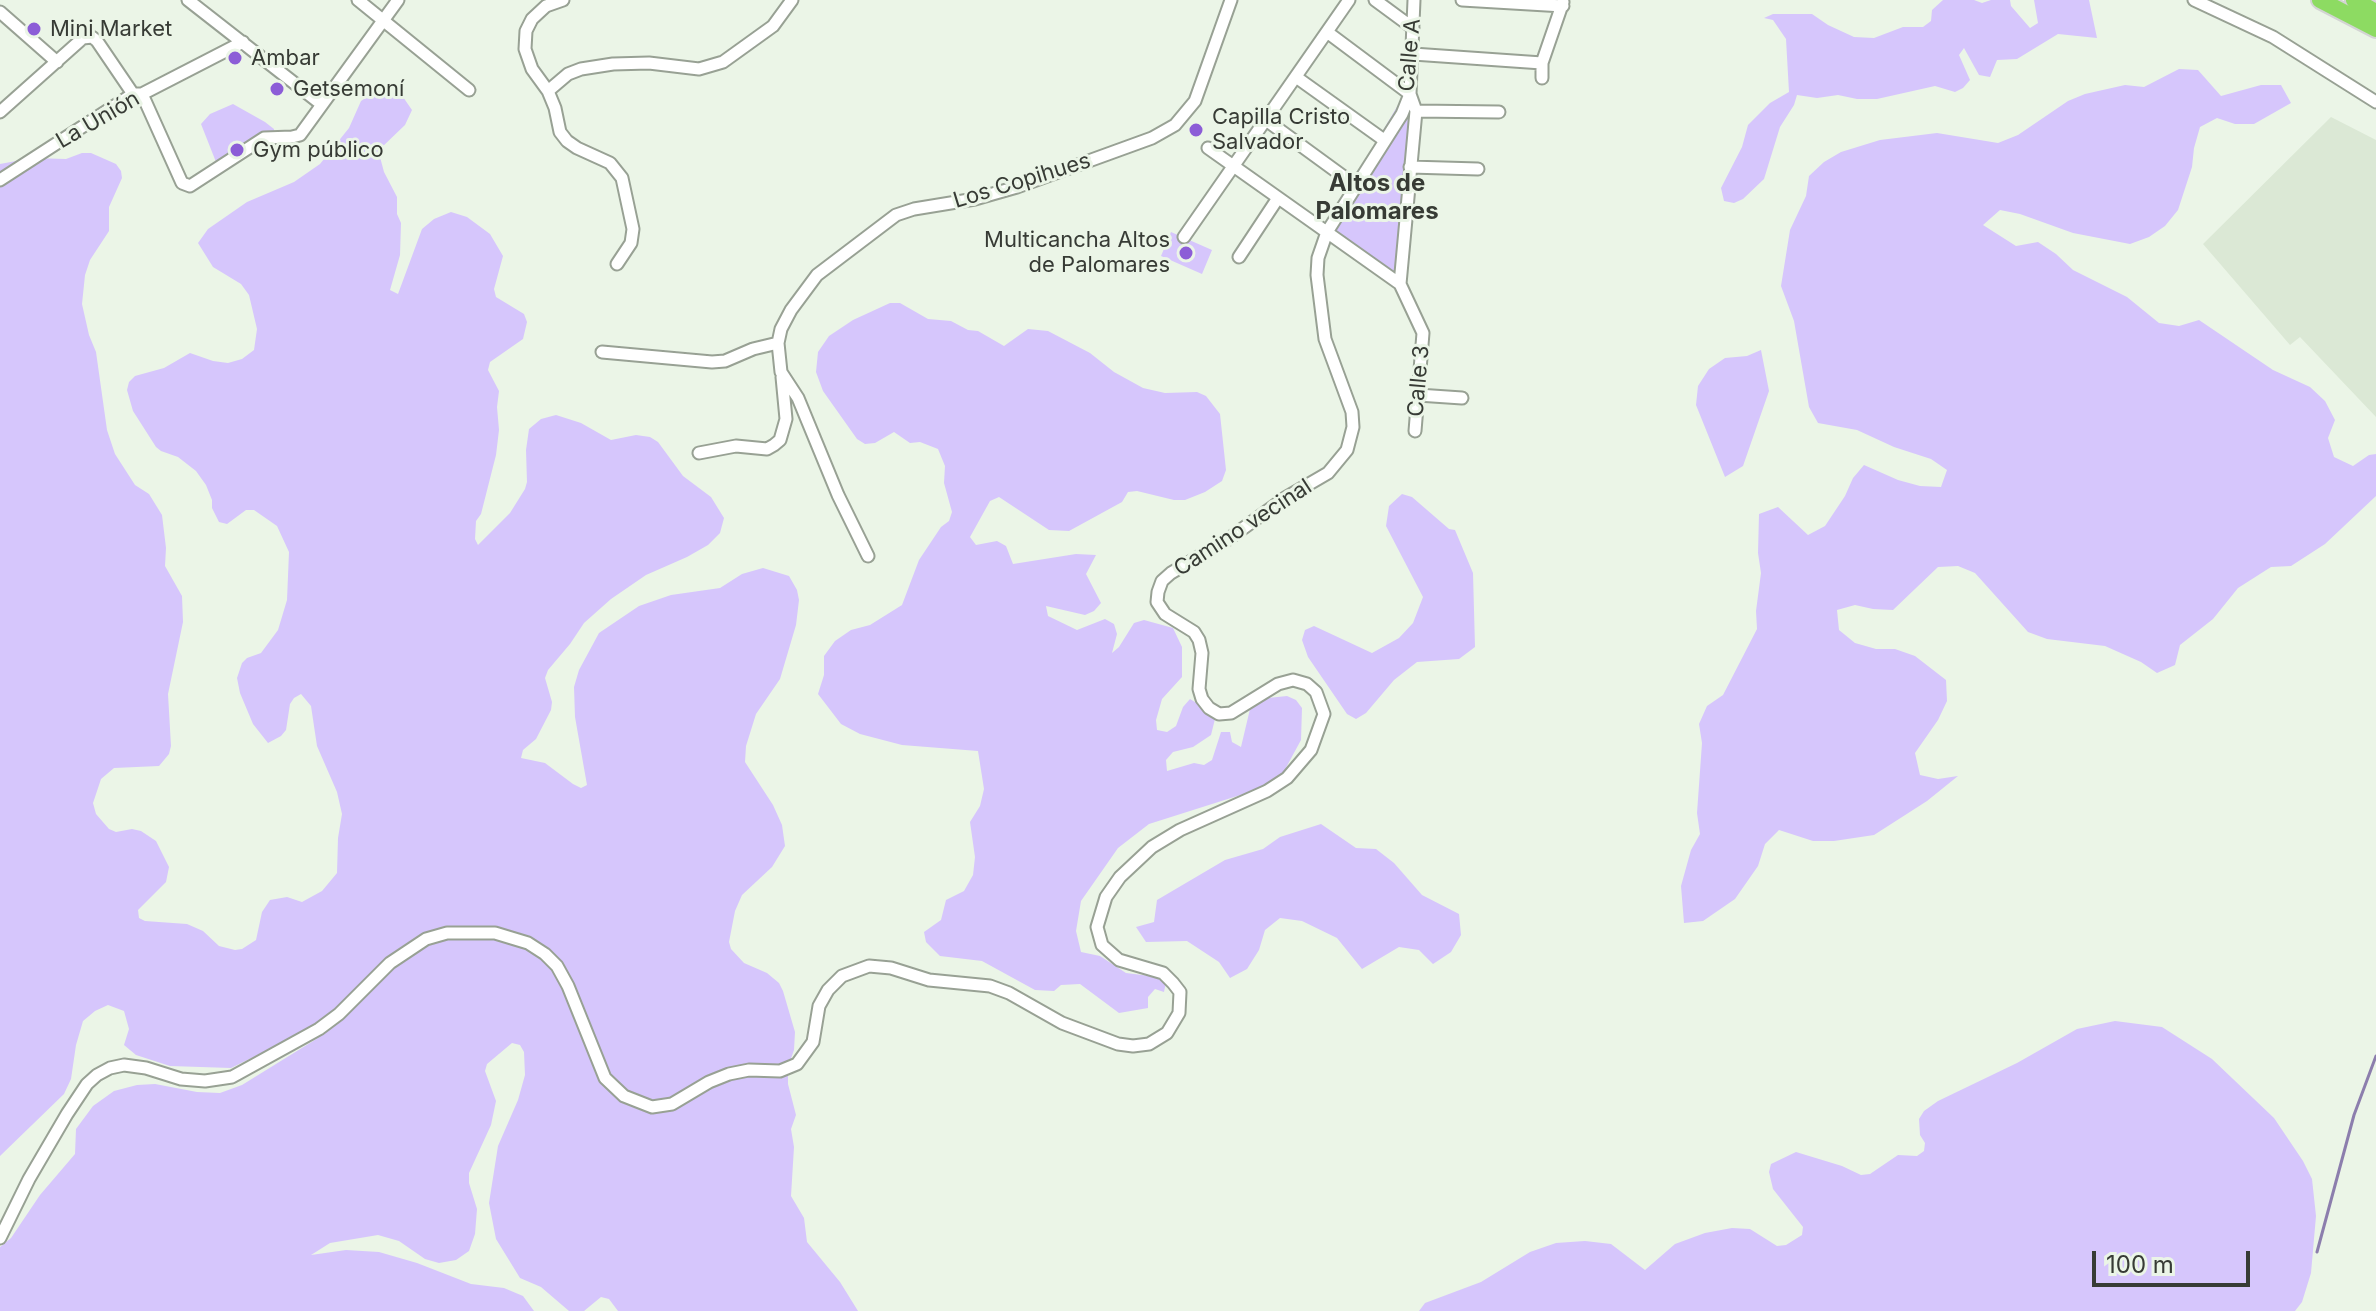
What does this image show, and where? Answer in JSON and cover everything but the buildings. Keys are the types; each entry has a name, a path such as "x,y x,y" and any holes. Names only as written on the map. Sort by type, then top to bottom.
{"highway":[{"path":"2354,0 2376,12"},
{"path":"2325,2 2376,29"},
{"path":"2325,2 2376,38"}],"street":[{"path":"188,0 321,104"},
{"path":"358,0 469,90"},
{"path":"0,112 83,38 92,37 138,94 182,183 190,186 264,138 300,135 398,0"},
{"path":"563,0 546,6 532,19 526,31 525,49 532,69 548,91 560,132 567,141 610,163 622,178 633,229 631,243 617,264"},
{"path":"548,91 568,74 581,69 649,63 699,69 723,62 773,26 792,0"},
{"name":"Los Copihues","path":"868,556 838,495 798,398 781,372 778,343 784,321 810,282 896,215 1017,187 1152,138 1175,125 1195,101 1231,0"},
{"path":"1184,237 1349,0"},
{"path":"1375,0 1413,28"},
{"name":"Calle A","path":"1327,232 1402,114 1410,94 1414,0"},
{"path":"1462,0 1563,3 1542,63 1542,78"},
{"path":"2194,0 2282,42 2376,102"},
{"path":"0,12 57,62"},
{"path":"1327,32 1410,94 1416,111 1400,284"},
{"name":"La Unión","path":"0,180 138,94 243,42"},
{"path":"1413,54 1542,63"},
{"path":"1296,77 1384,140"},
{"path":"1416,111 1499,112"},
{"path":"1266,120 1355,185"},
{"name":"Calle 3","path":"1208,148 1400,284 1423,333 1415,431"},
{"path":"1410,167 1478,169"},
{"path":"1239,257 1278,198"},
{"name":"Camino vecinal","path":"0,1238 29,1179 67,1114 87,1084 97,1075 124,1065 181,1079 213,1082 232,1077 319,1029 339,1014 390,963 426,939 447,933 495,933 528,943 545,954 557,966 568,986 605,1078 624,1096 652,1107 672,1104 729,1074 749,1070 780,1071 797,1064 813,1042 819,1006 828,990 842,976 869,966 891,968 929,980 964,981 990,986 1009,993 1062,1023 1118,1044 1141,1045 1163,1037 1177,1019 1181,1006 1180,992 1163,973 1127,963 1107,952 1098,937 1097,927 1106,897 1129,867 1163,839 1267,791 1287,778 1311,750 1323,719 1322,704 1316,692 1307,684 1293,680 1278,684 1236,711 1225,714 1215,712 1205,704 1199,689 1202,653 1199,640 1190,629 1170,619 1159,606 1159,587 1166,577 1328,473 1347,450 1353,427 1352,412 1329,353 1317,275 1318,258 1327,232"},
{"path":"602,352 725,361 778,343"},
{"path":"699,453 736,446 767,449 780,440 786,419 781,372"},
{"path":"1418,395 1462,398"}],"shaded area":[{"path":"1943,0 1982,3 2010,0 2011,6 2030,28 2038,23 2034,0 2089,0 2097,38 2058,34 2017,59 1997,60 1990,77 1979,75 1964,48 1959,55 1970,80 1955,92 1935,86 1877,99 1797,95 1780,127 1764,179 1743,199 1734,203 1724,201 1721,188 1742,147 1748,125 1770,103 1789,92 1786,39 1773,20 1764,18 1773,14 1812,14 1854,37 1874,38 1903,27 1923,27 1931,21 1932,10"},
{"path":"2179,69 2198,70 2221,96 2261,85 2281,85 2291,103 2254,124 2235,124 2217,118 2200,127 2192,167 2178,210 2165,226 2149,237 2130,244 2073,233 2000,210 1983,225 2016,246 2038,242 2073,270 2127,297 2159,323 2179,326 2199,320 2273,370 2310,387 2325,401 2335,420 2328,438 2334,457 2353,466 2376,454 2376,496 2325,544 2291,566 2271,567 2238,588 2213,619 2180,645 2175,665 2157,673 2105,646 2047,639 2028,632 1975,573 1958,566 1938,567 1893,610 1855,605 1837,610 1839,630 1855,643 1876,649 1895,649 1915,656 1946,680 1947,701 1915,753 1920,775 1938,779 1958,776 1927,801 1874,835 1813,841 1779,830 1765,844 1758,866 1735,899 1703,921 1684,923 1681,886 1691,850 1700,834 1697,813 1702,743 1699,724 1707,706 1723,695 1757,629 1761,573 1759,514 1778,507 1808,535 1825,526 1864,465 1920,486 1941,487 1947,470 1931,459 1857,430 1818,423 1809,407 1794,321 1781,286 1790,230 1806,196 1809,176 1841,152 1880,140 1937,133 1998,143 2018,135 2068,101 2085,94 2125,85 2144,87"},
{"path":"1408,88 1412,104 1398,279 1326,227"},
{"path":"389,90 403,97 412,110 405,125 381,148 384,172 397,197 397,214 401,223 400,255 390,290 398,294 422,229 434,219 451,212 467,217 490,234 503,256 494,289 496,297 524,314 527,322 523,339 490,362 488,370 499,391 499,430 496,455 481,514 476,521 475,539 478,545 510,513 525,489 529,429 541,419 556,415 581,423 611,440 636,435 650,437 658,442 683,476 711,497 724,518 720,533 708,545 646,575 611,599 584,623 548,670 545,678 552,702 551,710 536,739 523,750 521,758 545,763 581,788 587,785 575,717 574,687 579,670 599,633 639,606 671,595 720,588 742,574 763,568 789,576 797,590 796,625 780,679 756,714 746,746 745,762 773,805 782,825 785,846 772,867 742,895 735,911 729,942 731,949 744,963 767,973 783,991 795,1032 794,1050 788,1067 788,1084 796,1115 791,1129 794,1147 791,1196 804,1218 807,1242 840,1282 858,1311 618,1311 609,1299 601,1297 584,1311 569,1311 541,1287 520,1278 496,1239 489,1203 498,1146 525,1075 524,1052 520,1045 512,1043 487,1064 485,1071 496,1101 491,1125 469,1173 477,1209 475,1234 469,1251 456,1260 439,1263 425,1259 399,1241 378,1235 330,1243 311,1255 346,1250 379,1252 471,1284 504,1288 523,1296 534,1311 0,1311 0,1247 11,1238 40,1195 75,1154 76,1129 93,1106 114,1091 137,1085 155,1084 220,1093 242,1085 318,1038 313,1035 280,1044 231,1068 170,1066 136,1055 124,1045 129,1029 124,1011 108,1005 83,1021 71,1079 64,1094 0,1156 0,164 32,158 66,159 91,153 116,164 121,171 122,178 109,207 109,231 90,260 82,304 96,352 107,430 115,454 135,485 149,494 162,515 165,566 182,596 183,622 168,694 169,754 159,766 114,768 101,779 93,803 96,814 109,829 116,832 141,831 156,841 169,867 166,882 138,910 139,918 187,924 203,931 219,946 242,949 256,940 262,912 270,900 287,897 302,902 322,891 337,873 342,814 337,792 317,746 311,706 301,694 294,698 290,704 286,730 268,743 253,724 237,678 242,663 261,653 278,630 287,600 289,552 277,526 254,510 246,510 227,524 219,522 206,485 196,471 178,457 156,447 133,411 127,390 135,376 164,368 190,353 228,363 242,359 254,350 257,329 249,295 241,284 213,267 198,243 208,229 247,202 294,182 320,164 349,128 361,101 373,93"},
{"path":"233,104 265,122 274,129 274,133 249,139 216,162 201,124 210,114"},
{"path":"2331,117 2376,140 2376,417 2300,337 2290,345 2203,244"},
{"name":"Multicancha Altos de Palomares","path":"1171,232 1212,250 1202,274 1161,256"},
{"path":"890,303 900,303 928,319 951,321 968,330 978,331 1004,346 1028,329 1048,331 1090,353 1114,372 1143,388 1165,393 1197,392 1206,396 1220,414 1226,470 1222,481 1205,492 1185,500 1174,500 1137,491 1128,492 1122,502 1069,531 1049,530 999,497 990,501 970,537 976,545 997,541 1006,546 1013,564 1076,554 1096,555 1086,574 1101,603 1094,611 1085,615 1046,606 1048,616 1077,630 1105,619 1114,624 1117,634 1112,653 1134,623 1144,620 1173,628 1182,647 1182,677 1162,699 1156,720 1157,730 1167,732 1176,726 1183,707 1190,699 1216,715 1211,735 1193,747 1173,752 1166,760 1167,771 1194,763 1204,765 1212,760 1221,732 1230,732 1232,742 1241,747 1250,709 1268,698 1287,696 1296,700 1302,708 1301,740 1282,775 1253,791 1149,824 1118,848 1081,901 1076,931 1081,952 1100,956 1126,973 1158,977 1166,982 1164,992 1155,989 1148,997 1148,1008 1119,1013 1080,984 1061,985 1054,991 1035,990 982,961 940,956 926,942 924,932 941,920 946,900 964,891 973,875 975,857 970,822 980,806 984,789 978,751 902,745 860,734 841,724 818,694 824,675 824,656 835,641 851,630 870,625 902,605 919,560 941,527 949,521 952,512 944,483 945,466 938,449 920,442 910,443 894,432 875,443 865,444 857,439 823,391 816,372 818,352 829,336 853,320"},
{"path":"1761,350 1769,391 1743,466 1725,477 1696,405 1698,386 1709,369 1725,358 1747,356"},
{"path":"1402,494 1412,497 1449,529 1455,530 1473,573 1475,647 1459,659 1417,662 1394,680 1366,713 1356,719 1347,714 1308,657 1302,640 1305,630 1314,626 1372,653 1399,638 1413,623 1423,597 1386,526 1389,506"},
{"path":"1321,824 1356,848 1376,849 1394,863 1422,895 1459,914 1461,935 1451,952 1433,964 1419,950 1399,947 1362,969 1337,938 1302,921 1280,918 1265,930 1259,950 1247,969 1230,978 1219,962 1187,941 1146,942 1136,927 1154,922 1157,900 1225,860 1263,849 1280,837"},
{"path":"2115,1021 2162,1027 2212,1059 2274,1118 2303,1161 2312,1179 2316,1216 2311,1273 2302,1302 2295,1311 1419,1311 1425,1303 1481,1282 1530,1252 1556,1243 1585,1241 1611,1244 1645,1270 1675,1244 1705,1233 1732,1228 1750,1229 1777,1246 1786,1245 1802,1235 1803,1227 1773,1189 1769,1172 1771,1164 1796,1152 1861,1175 1870,1174 1898,1155 1917,1156 1924,1151 1925,1143 1920,1135 1919,1119 1938,1101 2017,1063 2077,1029"}],"waterway":[{"path":"2317,1252 2354,1115 2376,1056"}],"place":[{"name":"Mini Market","path":"34,29"},
{"name":"Ambar","path":"235,58"},
{"name":"Getsemoní","path":"277,89"},
{"name":"Capilla Cristo Salvador","path":"1196,130"},
{"name":"Gym público","path":"237,150"},
{"name":"Multicancha Altos de Palomares","path":"1186,253"}],"district":[{"name":"Altos de Palomares","path":"1377,198"}]}
